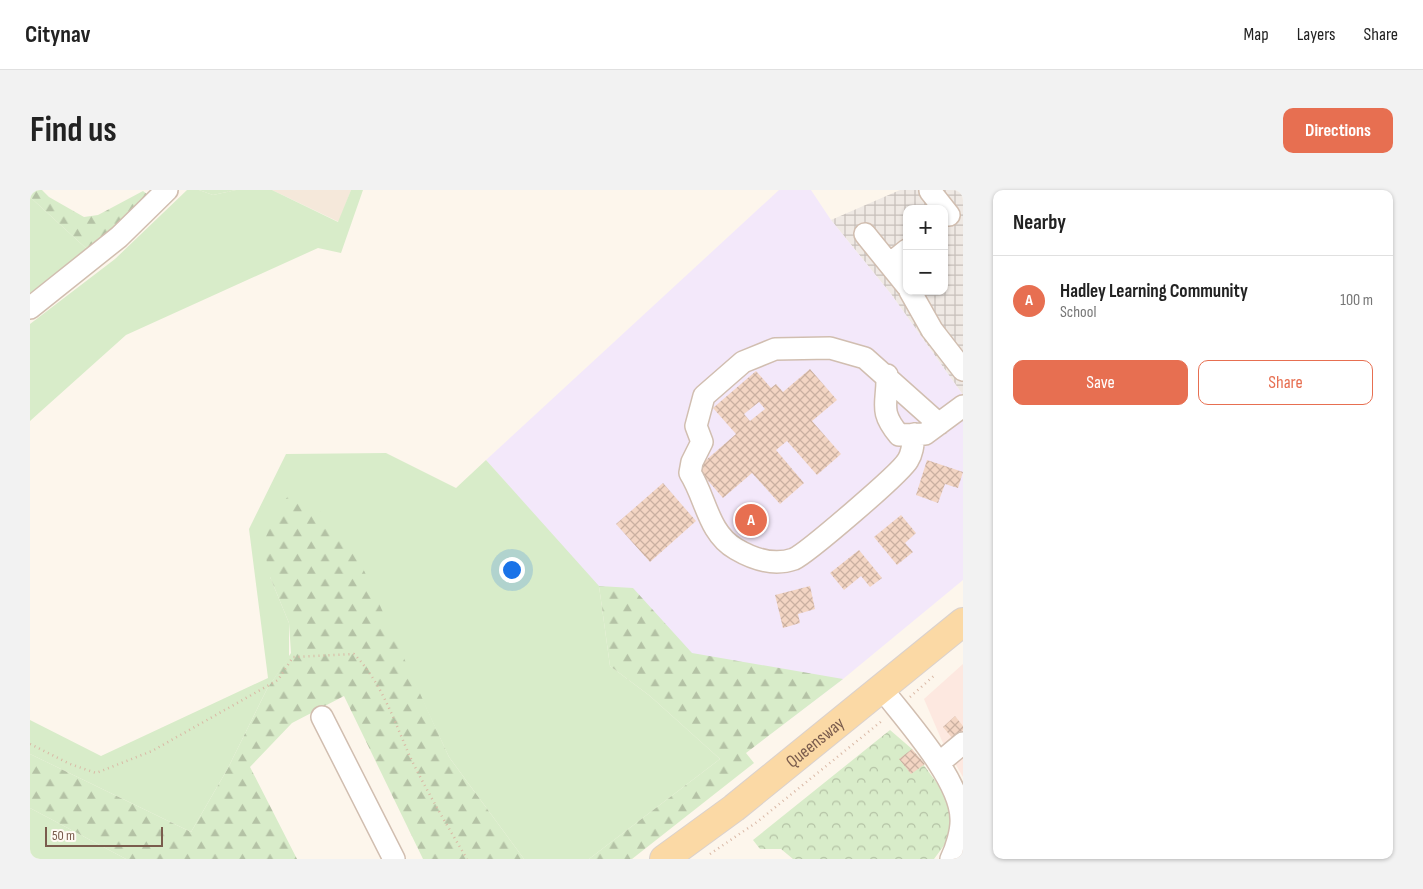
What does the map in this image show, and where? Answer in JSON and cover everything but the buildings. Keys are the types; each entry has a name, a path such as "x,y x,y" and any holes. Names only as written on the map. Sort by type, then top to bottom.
{"main road":[{"name":"Queensway","path":"664,859 890,699 963,622"}],"street":[{"path":"30,308 119,237 167,190"},
{"path":"930,191 952,212"},
{"path":"865,234 899,256 903,271"},
{"path":"912,295 932,330 963,370"},
{"path":"914,434 912,453 899,470 811,548 794,559 773,562 752,557 734,548 713,525 706,512 700,488 690,473 692,462 702,442 696,426 704,396 743,362 775,349 830,348 865,358 887,375 939,424"},
{"path":"887,375 884,406 889,422 900,435 925,434 963,406"},
{"path":"890,699 939,763 952,787 962,818 951,859"},
{"path":"322,717 394,859"},
{"path":"939,763 963,743"}],"path":[{"path":"30,744 70,764 96,773 152,751 278,680 293,657 354,654 366,667 382,695 427,790 467,859"},
{"path":"703,859 757,822 890,699 941,669"}],"shaded area":[{"path":"272,190 351,190 339,222"},
{"path":"779,190 811,190 831,220 891,294 963,395 963,580 843,679 745,753 486,460"},
{"path":"900,190 963,190 963,395 891,294 831,220"},
{"path":"963,664 963,777 942,741 924,699"}],"green space":[{"path":"30,190 42,190 49,197 84,217 98,215 143,191 149,196 88,250 30,197"},
{"path":"187,190 199,190 213,195 236,190 272,190 338,222 351,190 363,190 341,253 318,248 126,335 30,421 30,324 115,259"},
{"path":"199,190 236,190 213,195"},
{"path":"30,197 88,250 30,293"},
{"path":"386,453 456,488 486,460 599,586 610,666 650,696 720,759 589,859 524,859 449,757 348,540 270,577 289,623 289,657 267,689 228,768 191,832 30,754 30,720 101,756 268,678 249,529 286,454"},
{"path":"291,493 315,506 351,542 449,757 524,859 423,859 344,696 292,723 250,767 297,859 126,859 30,808 30,754 191,832 228,768 267,689 291,653 289,623 270,577 263,544 277,509"},
{"path":"599,586 633,588 692,653 843,679 746,753 754,763 632,859 589,859 720,759 650,696 610,666"},
{"path":"890,730 912,749 950,801 951,836 934,859 793,859 781,849 760,849 753,840"},
{"path":"30,808 126,859 30,859"}],"place":[{"name":"Hadley Learning Community","path":"751,520"}]}
